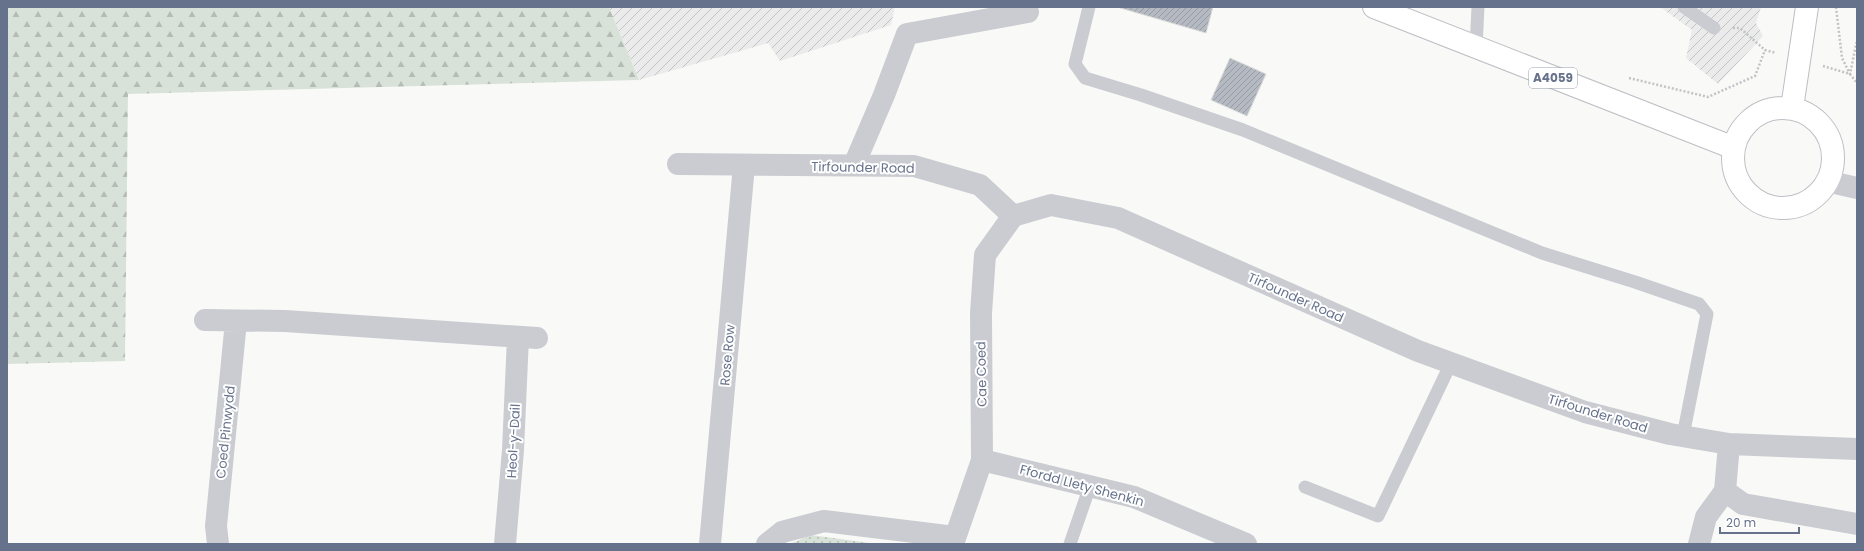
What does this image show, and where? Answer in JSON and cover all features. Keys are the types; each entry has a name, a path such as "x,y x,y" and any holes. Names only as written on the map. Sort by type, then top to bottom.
{"main road":[{"name":"A4059","path":"1374,7 1734,148"},
{"path":"1792,108 1807,7"},
{"path":"1777,108 1792,108 1806,114 1819,123 1828,136 1832,151 1832,167 1826,181 1817,194 1804,203 1788,207 1773,206 1758,201 1746,192 1737,179 1733,163 1734,148 1739,133 1749,121 1762,112 1777,108"}],"street":[{"path":"854,165 884,95 907,34 1028,12"},
{"name":"Tirfounder Road","path":"678,164 744,166 914,166 980,184 1013,216 1051,205 1118,218 1418,351 1585,412 1683,436 1729,444 1857,449"},
{"name":"Rose Row","path":"710,544 744,166"},
{"path":"1826,181 1857,188"},
{"name":"Cae Coed","path":"767,544 782,532 824,521 954,540 982,460 981,313 985,255 1013,216"},
{"path":"205,320 236,321"},
{"name":"Heol-y-Dail","path":"236,321 285,321 432,330 528,338 513,450 505,544"},
{"name":"Coed Pinwydd","path":"218,544 216,526 236,321"},
{"path":"1699,544 1706,517 1725,491 1729,444"},
{"name":"Ffordd Llety Shenkin","path":"982,460 1134,496 1246,544"},
{"path":"1725,491 1743,504 1857,524"}],"lane":[{"path":"1089,7 1075,64 1085,78 1141,95 1243,130 1542,253 1699,304 1707,314 1683,436"},
{"path":"1476,48 1478,7"},
{"path":"1684,7 1714,28"},
{"path":"1305,487 1378,516 1451,363"},
{"path":"1070,544 1090,486"}],"path":[{"path":"1836,7 1842,58 1850,74 1857,40"},
{"path":"1624,77 1708,96 1755,76 1765,50"}],"shaded area":[{"path":"609,7 895,7 891,25 780,61 768,43 639,80"},
{"path":"1660,7 1761,7 1756,23 1763,36 1718,84 1686,58 1692,30"}],"green space":[{"path":"7,7 609,7 639,80 128,94 125,361 7,364"},
{"path":"811,535 877,544 790,544"}],"building":[{"path":"1117,7 1213,7 1206,33"},
{"path":"1230,58 1266,74 1247,116 1211,100"}]}
